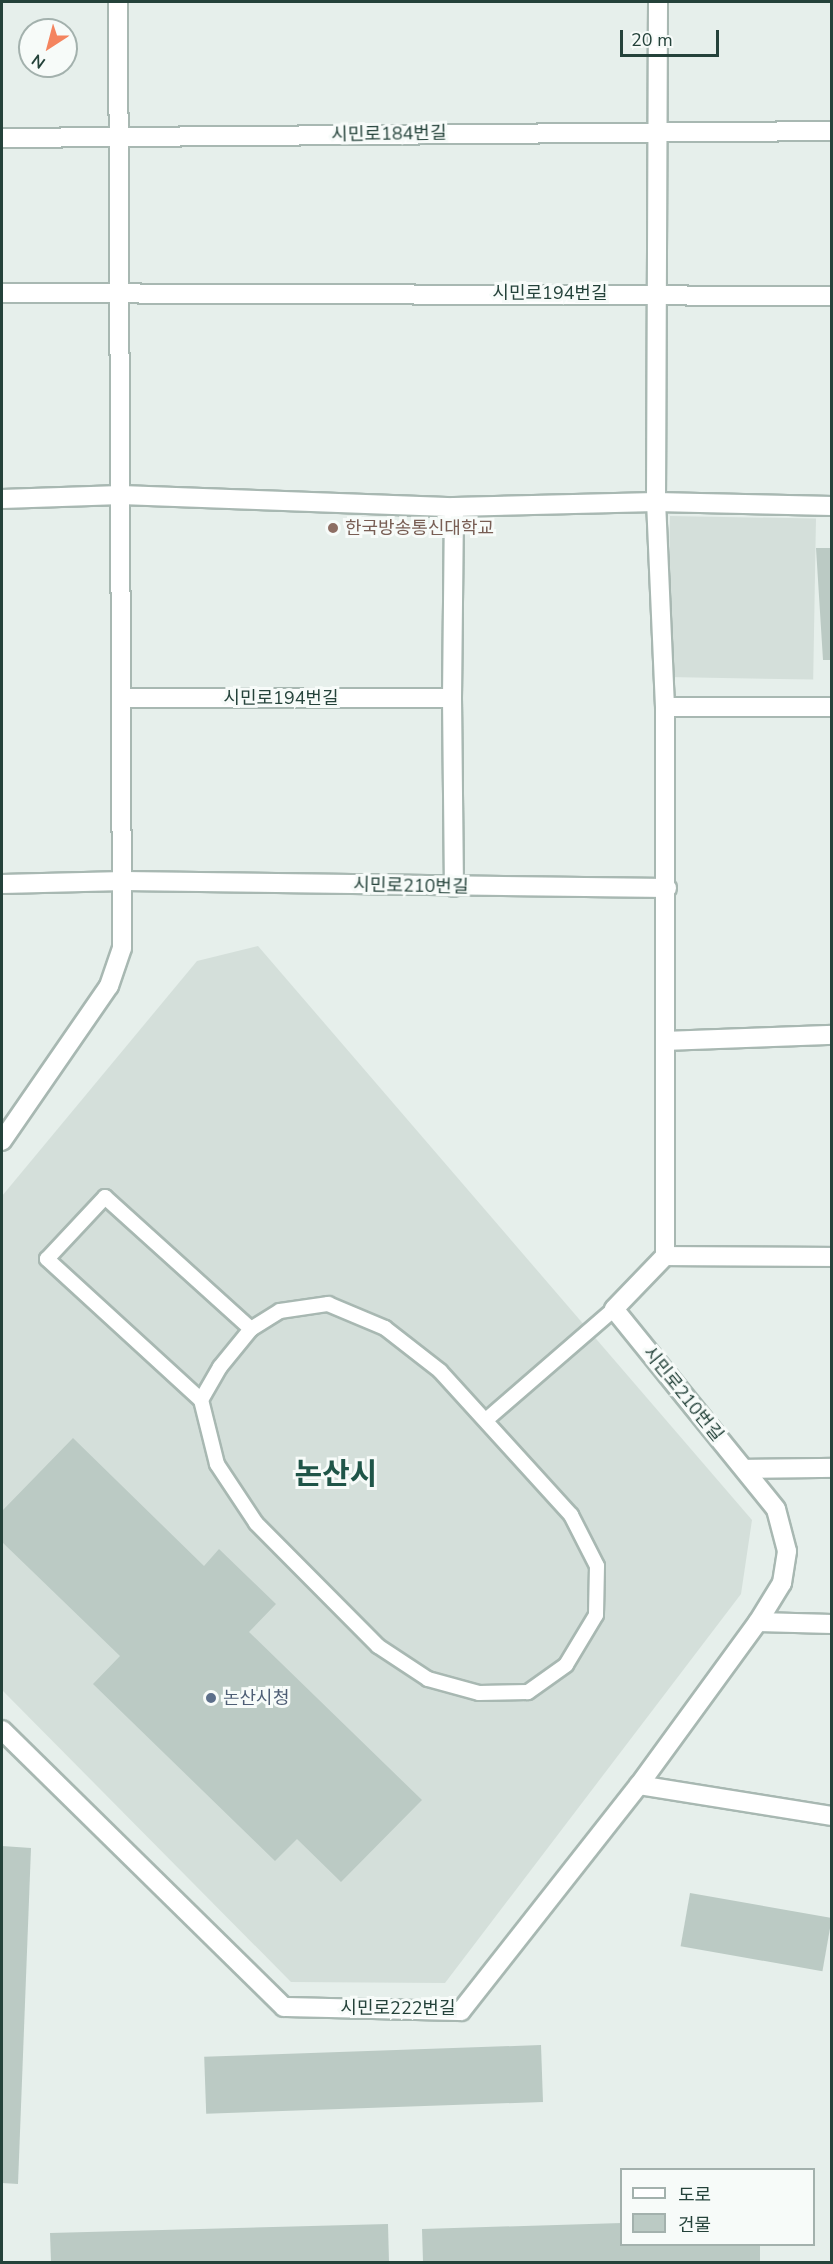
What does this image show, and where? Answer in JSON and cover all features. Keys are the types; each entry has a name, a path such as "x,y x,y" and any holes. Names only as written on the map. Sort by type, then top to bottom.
{"street":[{"path":"2,1141 109,986 122,948 124,881 118,2"},
{"path":"614,1309 665,1256 667,888 665,707 656,502 658,2"},
{"name":"시민로184번길","path":"2,138 831,130"},
{"name":"시민로194번길","path":"2,292 831,296"},
{"path":"2,500 121,495 454,507 656,502 831,506"},
{"path":"454,507 452,698 454,887"},
{"name":"시민로194번길","path":"123,698 452,698"},
{"path":"665,707 831,707"},
{"name":"시민로210번길","path":"2,884 124,881 667,888"},
{"path":"666,1041 831,1035"},
{"path":"665,1256 831,1257"},
{"name":"시민로210번길","path":"614,1309 776,1509 787,1551 782,1583 759,1622"},
{"path":"745,1470 831,1468"},
{"path":"831,1624 759,1622 639,1785 831,1816"},
{"name":"시민로222번길","path":"2,1731 284,2007 461,2011 639,1785"}],"lane":[{"path":"201,1400 220,1367 251,1329 280,1311 328,1304 385,1328 440,1371 571,1515 597,1566 596,1615 566,1665 528,1692 479,1693 428,1679 378,1646 256,1523 217,1464 201,1400 47,1259 105,1197 251,1329"},
{"path":"486,1420 614,1309"}],"shaded area":[{"path":"670,516 816,519 813,680 667,677"},
{"path":"258,946 752,1520 741,1594 445,1983 291,1982 2,1690 2,1196 197,961"}],"building":[{"path":"816,548 832,548 832,660 823,660"},
{"name":"논산시청","path":"73,1438 204,1566 219,1549 276,1604 249,1632 422,1800 341,1882 297,1839 275,1861 93,1684 120,1656 2,1542 2,1511"},
{"path":"2,1846 31,1848 18,2184 2,2183"},
{"path":"690,1893 832,1918 822,1971 681,1946"},
{"path":"541,2045 543,2102 206,2114 204,2057"},
{"path":"620,2223 620,2246 760,2246 760,2262 423,2262 422,2229"},
{"path":"388,2224 389,2262 51,2262 50,2233"}],"place":[{"name":"한국방송통신대학교","path":"333,528"},
{"name":"논산시청","path":"211,1698"}],"district":[{"name":"논산시","path":"336,1475"}]}
